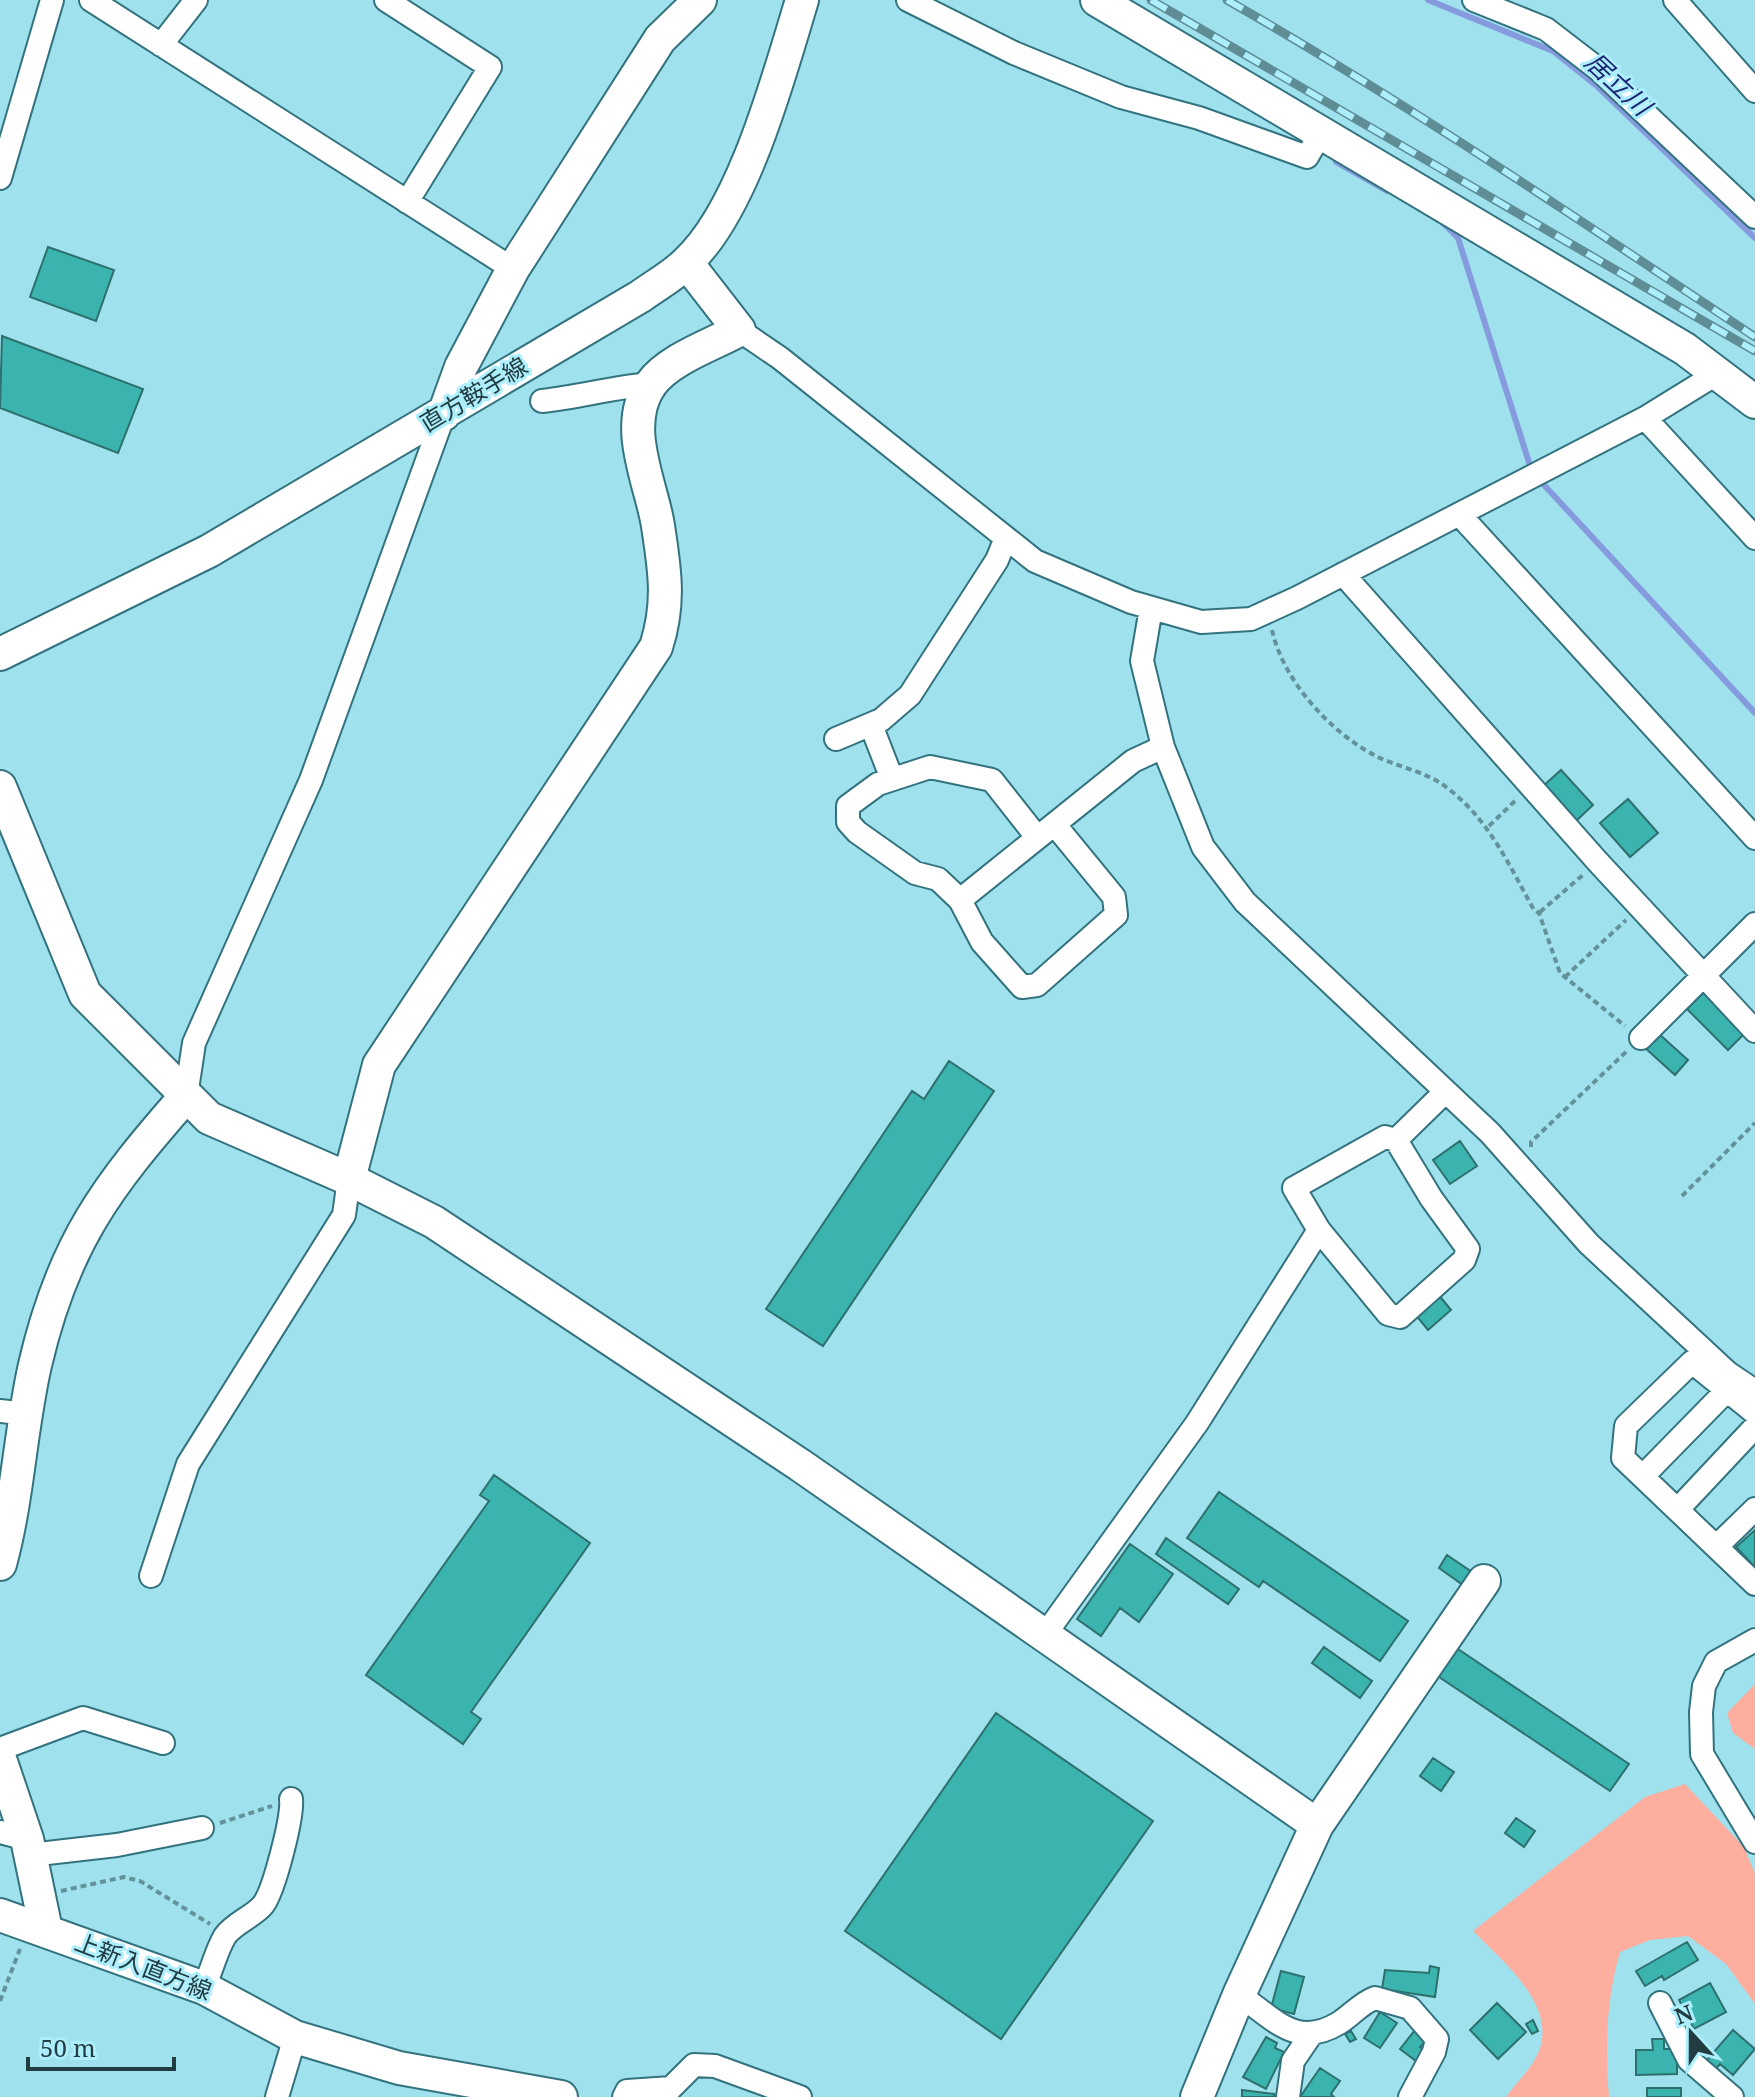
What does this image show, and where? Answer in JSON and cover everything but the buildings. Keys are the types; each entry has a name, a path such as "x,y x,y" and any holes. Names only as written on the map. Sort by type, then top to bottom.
{"street":[{"path":"0,178 52,0"},
{"path":"91,0 513,269"},
{"path":"161,45 196,0"},
{"path":"386,0 490,67 407,202"},
{"path":"0,1564 13,1517 14,1412 35,1366 58,1284 87,1220 125,1166 186,1096 194,1043 311,780 461,367 513,269 660,39 700,0"},
{"name":"直方鞍手線","path":"0,654 209,551 641,296 687,263 724,216 802,0"},
{"path":"908,0 1014,53 1121,97 1199,118 1307,157 1322,131"},
{"path":"1097,0 1685,349 1755,402"},
{"path":"1474,0 1546,29 1598,69 1755,217"},
{"path":"1675,0 1755,91"},
{"path":"687,263 739,330 866,426 1035,561 1087,586 1201,622 1251,619 1268,612 1645,418 1718,373"},
{"path":"151,1576 188,1464 344,1215 349,1179 379,1065 656,647 667,614 658,523 637,443 644,402 651,384 673,365 739,330"},
{"path":"542,401 580,397 614,387 651,384"},
{"path":"1645,418 1755,538"},
{"path":"1459,514 1755,838"},
{"path":"836,739 871,725 910,695 997,560 1005,540"},
{"path":"1343,574 1598,862 1755,1031"},
{"path":"1151,608 1142,661 1163,747 1203,847 1245,902 1490,1133 1589,1244 1739,1387 1755,1413"},
{"path":"871,725 892,779"},
{"path":"960,900 1133,761 1163,747"},
{"path":"930,767 992,780 1114,897 1116,915 1037,985 1022,987 982,942 960,900 938,879 915,873 848,822 848,806 892,779 930,767"},
{"path":"0,787 85,994 209,1118 349,1179 434,1222 543,1292 1317,1825"},
{"path":"1641,1038 1755,924"},
{"path":"1396,1140 1445,1092"},
{"path":"1385,1137 1396,1140 1431,1198 1468,1249 1464,1260 1400,1317 1388,1314 1319,1230 1294,1188 1385,1137"},
{"path":"1044,1636 1197,1423 1319,1230"},
{"path":"1739,1387 1692,1362 1626,1426 1623,1458 1755,1584"},
{"path":"1644,1475 1739,1387"},
{"path":"1678,1509 1755,1427"},
{"path":"1717,1546 1755,1509"},
{"path":"1197,2097 1239,1995 1317,1825 1484,1581"},
{"path":"1755,1640 1716,1662 1704,1686 1701,1712 1702,1754 1755,1842"},
{"path":"0,1749 83,1718 163,1743"},
{"path":"0,1759 19,1842 39,1894 25,1923"},
{"path":"204,1988 226,1934 261,1908 275,1887 279,1855 293,1813 291,1799"},
{"path":"19,1842 117,1845 202,1828"},
{"name":"上新入直方線","path":"25,1923 204,1988 295,2037 399,2068 561,2097"},
{"path":"1239,1995 1298,2033 1310,2036"},
{"path":"1288,2097 1293,2061 1310,2036 1341,2022 1375,1998 1410,2008 1437,2039 1434,2052 1410,2097"},
{"path":"1660,2003 1689,2060 1732,2097"},
{"path":"277,2097 295,2037"},
{"path":"624,2097 627,2091 671,2088 694,2065 715,2066 800,2097"}],"path":[{"path":"1268,612 1284,665 1328,721 1372,754 1445,785 1489,827 1534,910 1539,913 1560,973 1641,1038 1531,1142"},
{"path":"1489,827 1530,786"},
{"path":"1539,913 1598,862"},
{"path":"1565,977 1640,907"},
{"path":"1682,1196 1755,1123"},
{"path":"202,1828 291,1799"},
{"path":"39,1894 124,1877 140,1881 226,1934"},
{"path":"0,2001 25,1923"}],"shaded area":[{"path":"1755,1684 1755,1749 1733,1733 1727,1713"},
{"path":"1685,1784 1744,1847 1755,1874 1755,2004 1726,1964 1688,1936 1650,1940 1620,1952 1608,2024 1609,2097 1506,2097 1539,2051 1543,2034 1540,2017 1524,1985 1473,1931 1645,1797"}],"waterway":[{"name":"居立川","path":"1428,0 1553,51 1598,87 1755,238"},
{"path":"1336,162 1387,191"},
{"path":"1442,222 1458,238 1532,472 1755,713"}],"railway":[{"path":"1151,0 1755,351"},
{"path":"1227,0 1428,122 1755,337"}]}
